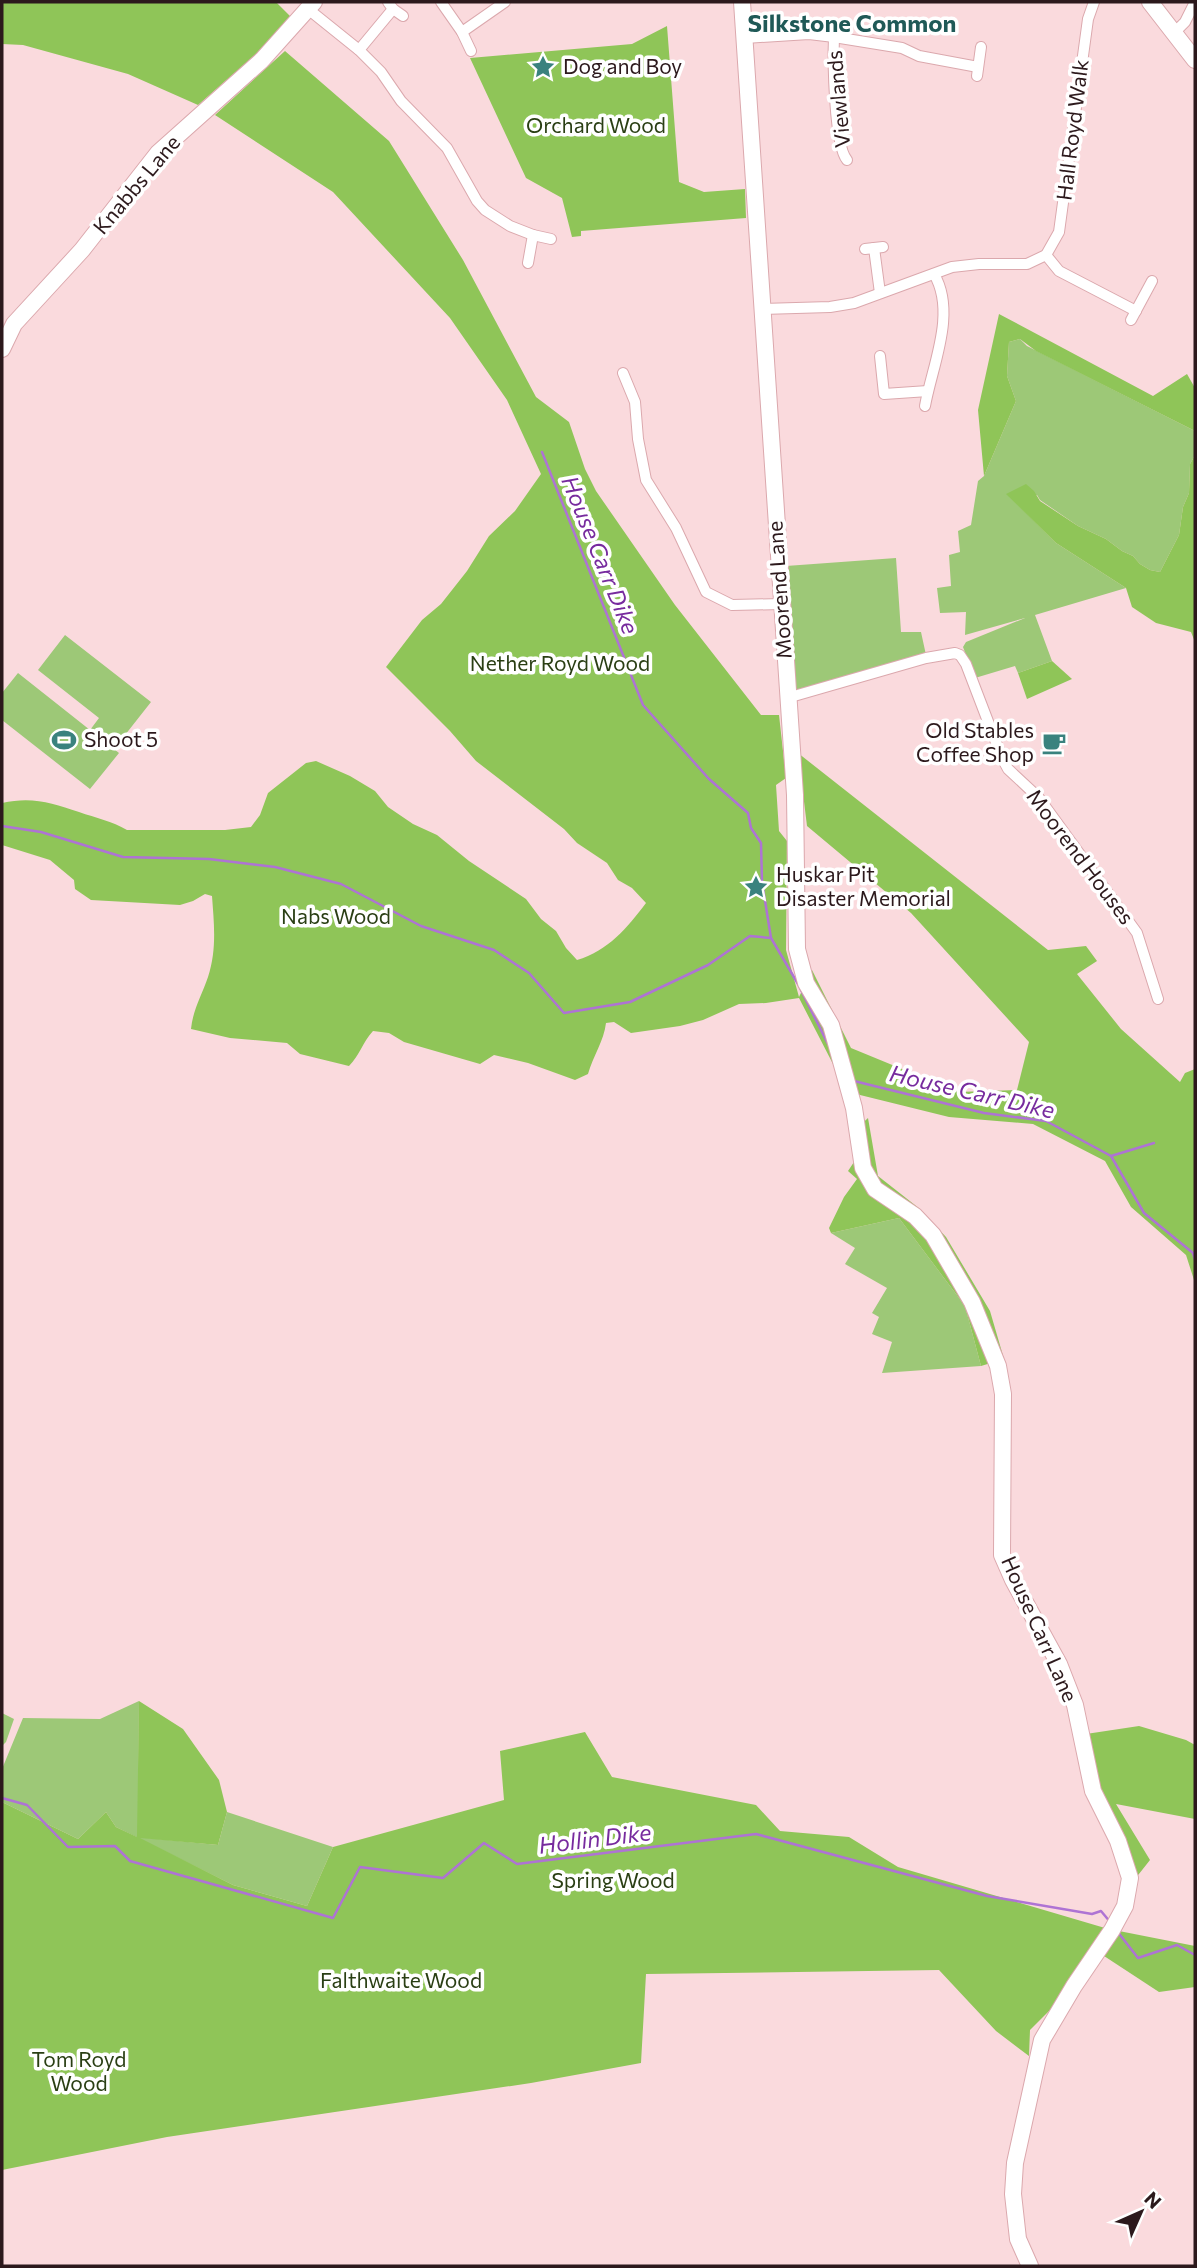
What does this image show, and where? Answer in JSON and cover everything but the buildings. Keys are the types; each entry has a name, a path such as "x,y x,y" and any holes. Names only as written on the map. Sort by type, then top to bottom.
{"street":[{"path":"441,2 462,32 471,51"},
{"path":"462,32 505,2"},
{"name":"Moorend Lane","path":"742,2 796,825 797,949 806,983 831,1025 854,1108 863,1168"},
{"name":"Hall Royd Walk","path":"1046,255 1059,232 1088,19 1094,2"},
{"path":"1150,2 1195,60"},
{"path":"1175,32 1185,22 1195,2"},
{"path":"359,50 390,5 404,16"},
{"path":"311,6 381,72 401,101 447,148 477,201 494,217 533,235 551,239"},
{"name":"Knabbs Lane","path":"2,349 14,324 82,250 158,153 262,60 311,6"},
{"name":"Viewlands","path":"745,38 809,34 834,37 902,48 919,56 977,72 981,47"},
{"name":"Viewlands","path":"834,37 838,131 843,155 847,160"},
{"path":"528,263 533,235"},
{"path":"874,248 880,293"},
{"path":"762,309 830,307 854,303 952,267 1027,264 1046,255 1059,271 1134,315 1147,286"},
{"path":"925,406 943,317 939,282 934,274"},
{"path":"880,356 884,394 928,391"},
{"path":"623,373 635,402 638,439 646,480 677,527 706,592 732,605 781,604"},
{"name":"Moorend Houses","path":"787,698 926,658 955,653 960,655 969,671 1002,758 1009,769 1039,798 1137,933 1158,999"},
{"name":"House Carr Lane","path":"863,1168 875,1189 915,1216 933,1235 972,1302 998,1366 1003,1394 1002,1555 1059,1664 1075,1704 1093,1791 1118,1841 1130,1878 1125,1906 1042,2040 1015,2163 1013,2194 1018,2239 1030,2266"}],"green space":[{"path":"2,2 276,2 291,17 270,42 198,105 128,74 23,45 2,44"},
{"name":"Orchard Wood","path":"667,26 679,182 704,192 745,189 746,218 581,231 581,236 572,237 562,198 526,178 470,58 632,44"},
{"path":"285,51 389,141 463,260 536,397 569,422 585,469 596,491 675,605 761,715 779,715 786,778 776,785 779,831 787,841 786,950 799,997 812,970 851,1048 958,1092 1017,1090 1029,1042 911,913 807,826 798,753 1048,950 1086,946 1097,961 1077,974 1121,1029 1180,1082 1185,1073 1195,1069 1195,1283 1186,1255 1131,1207 1105,1161 1033,1124 949,1117 856,1094 833,1064 799,998 739,1004 703,1020 631,1033 614,1022 606,1023 588,1074 575,1080 528,1063 494,1055 480,1064 404,1042 389,1033 373,1031 349,1066 300,1054 287,1043 230,1038 191,1029 213,956 212,896 205,894 180,905 91,900 75,889 74,880 50,860 2,845 2,803 23,800 60,806 127,830 225,830 251,827 260,815 268,793 306,763 316,761 375,791 388,807 413,824 437,835 469,861 526,899 541,919 556,931 577,960 607,945 624,930 646,903 632,888 618,880 607,863 577,843 564,829 476,761 386,667 422,620 441,604 467,571 489,536 515,511 541,474 507,400 450,318 333,192 215,115"},
{"path":"999,314 1153,396 1187,374 1195,388 1195,431 1036,351 1020,339 1009,342 1007,376 1016,401 984,476 978,410"},
{"path":"1020,339 1027,346 1195,431 1195,455 1190,464 1189,493 1183,507 1179,535 1160,572 1150,570 1106,539 1078,526 1040,500 1037,495 1007,494 1056,543 1126,588 1035,615 1052,661 1018,673 1015,666 975,678 963,647 966,642 1025,618 965,635 966,612 940,613 937,588 951,586 949,555 960,552 958,531 971,525 978,481 984,476 1016,401 1007,376 1009,342"},
{"path":"1195,455 1195,642 1191,632 1156,623 1132,607 1126,588 1056,543 1006,494 1026,484 1040,501 1078,526 1106,539 1150,570 1160,572 1179,535 1183,507 1189,493 1190,464"},
{"path":"896,558 901,632 921,632 926,655 795,691 786,566"},
{"path":"65,635 151,702 114,749 119,753 90,789 2,720 2,693 18,673 90,730 99,718 38,670"},
{"path":"1052,661 1072,679 1027,699 1018,673"},
{"path":"868,1118 878,1176 920,1209 946,1237 990,1311 1004,1359 981,1366 965,1306 899,1218 831,1233 829,1228 844,1197 857,1179 848,1171 854,1162 851,1134"},
{"path":"899,1218 965,1306 981,1366 882,1373 892,1342 872,1334 879,1317 872,1313 887,1288 845,1264 855,1248 831,1233"},
{"path":"139,1701 138,1837 218,1845 227,1812 333,1847 307,1906 233,1885 116,1827 106,1812 78,1839 2,1802 2,1769 23,1718 100,1719"},
{"path":"139,1701 183,1729 219,1780 227,1812 218,1845 140,1838 233,1885 307,1906 333,1847 504,1800 500,1751 585,1732 612,1777 756,1805 780,1831 849,1837 898,1867 1105,1928 1057,2003 1030,2030 1029,2056 996,2031 939,1970 646,1974 641,2063 531,2083 167,2137 2,2170 2,1802 78,1839 106,1812 116,1827 137,1837"},
{"path":"2,1713 14,1719 2,1746"},
{"path":"1139,1726 1195,1745 1195,1819 1116,1804 1150,1860 1135,1879 1097,1790 1086,1734"},
{"path":"1119,1931 1195,1946 1195,1987 1159,1992 1101,1954"}],"waterway":[{"name":"House Carr Dike","path":"542,452 643,705 709,779 748,813 751,828 761,843 762,882 771,938 829,1046"},
{"path":"2,826 41,832 123,857 209,859 275,867 341,884 421,926 494,950 529,973 564,1013 630,1002 708,965 750,936 771,938"},
{"name":"House Carr Dike","path":"854,1081 984,1113 1046,1121 1111,1156 1144,1213 1193,1253 1195,1260"},
{"path":"1111,1156 1154,1143"},
{"name":"Hollin Dike","path":"2,1798 27,1805 68,1847 115,1846 130,1861 333,1918 360,1867 443,1878 484,1843 517,1864 756,1834 987,1896 1092,1914 1101,1911 1111,1923"},
{"name":"Hollin Dike","path":"1117,1931 1138,1958 1177,1945 1195,1955"}],"place":[{"name":"Dog and Boy","path":"543,67"},
{"name":"Shoot 5","path":"64,740"},
{"name":"Old Stables Coffee Shop","path":"1054,743"},
{"name":"Huskar Pit Disaster Memorial","path":"756,887"}],"district":[{"name":"Silkstone Common","path":"852,24"}],"park label":[{"name":"Nether Royd Wood","path":"560,664"},
{"name":"Nabs Wood","path":"336,917"},
{"name":"Spring Wood","path":"613,1881"},
{"name":"Falthwaite Wood","path":"401,1981"},
{"name":"Tom Royd Wood","path":"79,2072"}]}
